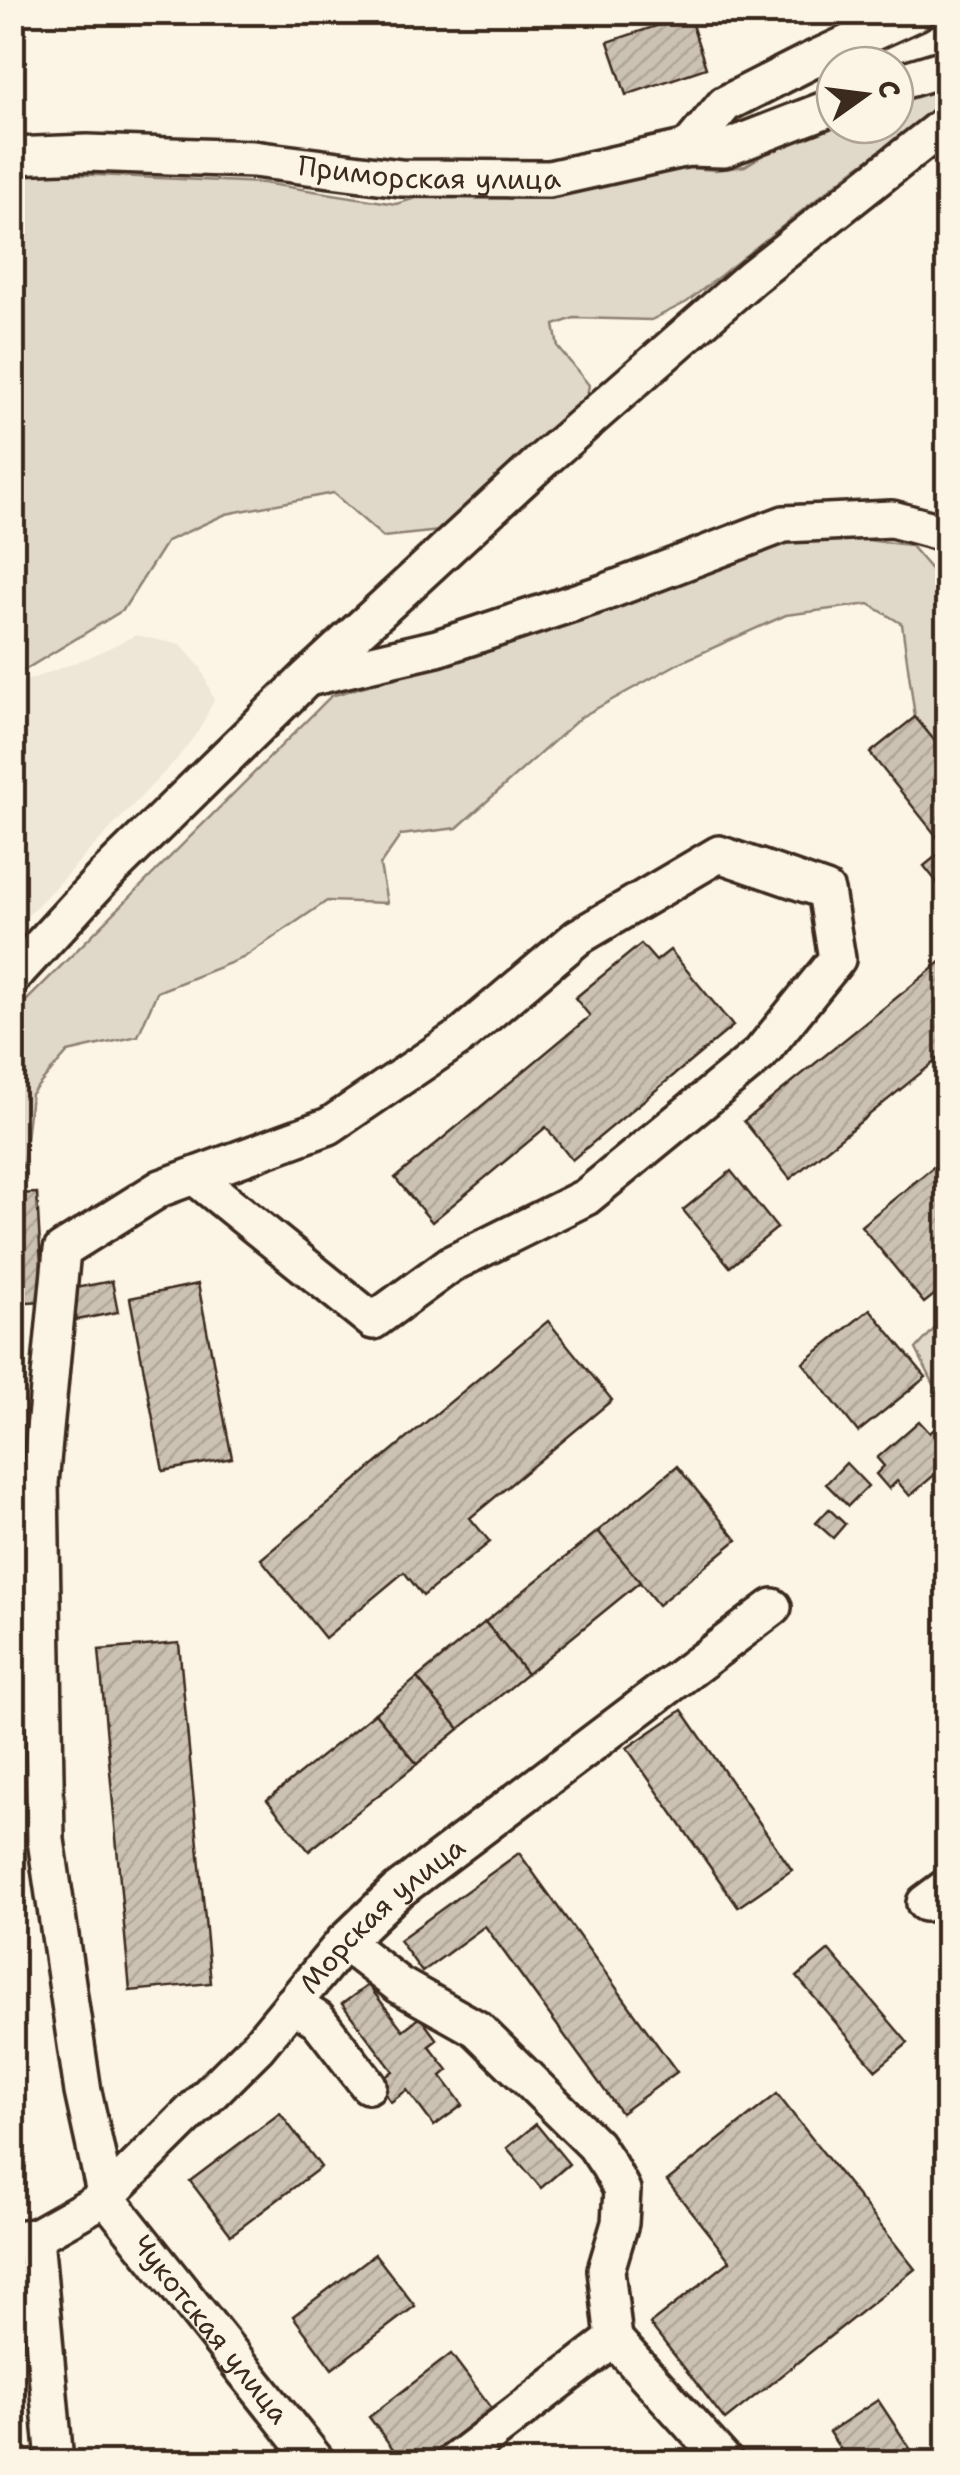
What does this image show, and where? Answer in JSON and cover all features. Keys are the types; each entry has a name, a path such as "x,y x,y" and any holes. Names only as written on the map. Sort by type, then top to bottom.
{"street":[{"path":"688,148 725,104 916,12"},
{"path":"915,77 948,67"},
{"name":"Приморская улица","path":"12,156 253,159 402,178 548,180 688,148 724,148 815,114"},
{"path":"12,976 101,880 307,678 544,460 752,277 948,122"},
{"path":"307,678 437,648 606,592 784,524 892,518 946,534"},
{"path":"106,2198 82,2092 46,1840 40,1483 62,1250 161,1188 329,1126 460,1037 578,937 719,854 826,891 838,959 760,1054 586,1197 451,1264 373,1321 194,1176"},
{"name":"Морская улица","path":"24,2238 106,2198 257,2047 344,1942 395,1893 773,1607"},
{"path":"344,1942 399,1985 477,2029 594,2145 622,2190 620,2223 606,2270 614,2339 725,2462"},
{"path":"292,2004 318,2020 368,2085"},
{"name":"Чукотская улица","path":"106,2198 316,2462"},
{"path":"24,2238 55,2462"},
{"path":"454,2462 614,2339"}],"shaded area":[{"path":"947,78 947,106 915,128 915,89"},
{"path":"815,127 815,145 890,145 687,302 651,320 574,318 554,325 558,347 589,385 586,401 440,531 383,537 333,493 226,514 167,541 123,610 13,677 12,171 263,183 396,204 436,192 571,190 690,168 745,166"},
{"path":"848,538 910,545 947,588 947,757 915,717 902,624 869,604 786,615 679,663 581,717 457,828 401,835 380,865 387,903 327,901 243,958 157,992 138,1036 68,1052 31,1094 23,1167 13,1177 13,1014 331,696 498,647 618,606 767,543"},
{"path":"136,635 181,645 201,668 214,700 199,730 177,759 13,931 13,686"},
{"path":"947,1315 947,1410 916,1349"}],"building":[{"path":"689,15 706,68 626,95 608,42"},
{"path":"915,717 948,757 948,896 924,866 946,848 870,753"},
{"path":"641,944 656,961 670,950 733,1026 572,1160 546,1127 432,1222 395,1178 590,1016 575,998"},
{"path":"948,956 948,1051 790,1179 744,1121"},
{"path":"948,1155 948,1284 924,1303 861,1226"},
{"path":"731,1171 777,1228 730,1267 683,1210"},
{"path":"37,1193 43,1301 12,1303 12,1194"},
{"path":"112,1281 118,1312 77,1320 70,1289"},
{"path":"198,1284 232,1458 163,1471 130,1298"},
{"path":"870,1309 926,1377 858,1432 803,1363"},
{"path":"548,1321 612,1400 470,1518 490,1542 423,1596 404,1572 325,1638 261,1559"},
{"path":"919,1421 930,1433 941,1423 948,1431 948,1443 942,1448 948,1454 948,1463 910,1496 897,1481 889,1489 876,1474 884,1466 877,1458"},
{"path":"846,1463 868,1486 848,1506 826,1484"},
{"path":"677,1466 737,1540 658,1605 598,1531"},
{"path":"829,1509 845,1524 833,1538 816,1523"},
{"path":"598,1531 640,1582 527,1674 485,1622"},
{"path":"485,1622 527,1674 459,1729 417,1678"},
{"path":"179,1643 211,1983 130,1991 99,1650"},
{"path":"417,1678 459,1729 417,1764 375,1713"},
{"path":"682,1710 792,1870 738,1907 627,1748"},
{"path":"375,1713 417,1764 309,1851 267,1800"},
{"path":"519,1853 677,2072 621,2113 485,1926 422,1972 399,1940"},
{"path":"829,1950 908,2043 876,2070 797,1977"},
{"path":"368,1985 403,2030 420,2017 437,2040 429,2046 448,2070 441,2076 463,2105 434,2126 407,2090 391,2102 384,2092 384,2078 393,2071 342,2004"},
{"path":"777,2094 915,2269 725,2420 650,2324 730,2261 667,2181"},
{"path":"280,2113 321,2167 231,2235 190,2181"},
{"path":"536,2124 569,2164 541,2188 507,2148"},
{"path":"375,2254 415,2306 332,2369 293,2316"},
{"path":"451,2354 494,2411 426,2462 403,2462 369,2417"},
{"path":"878,2400 919,2462 849,2462 829,2432"}]}
